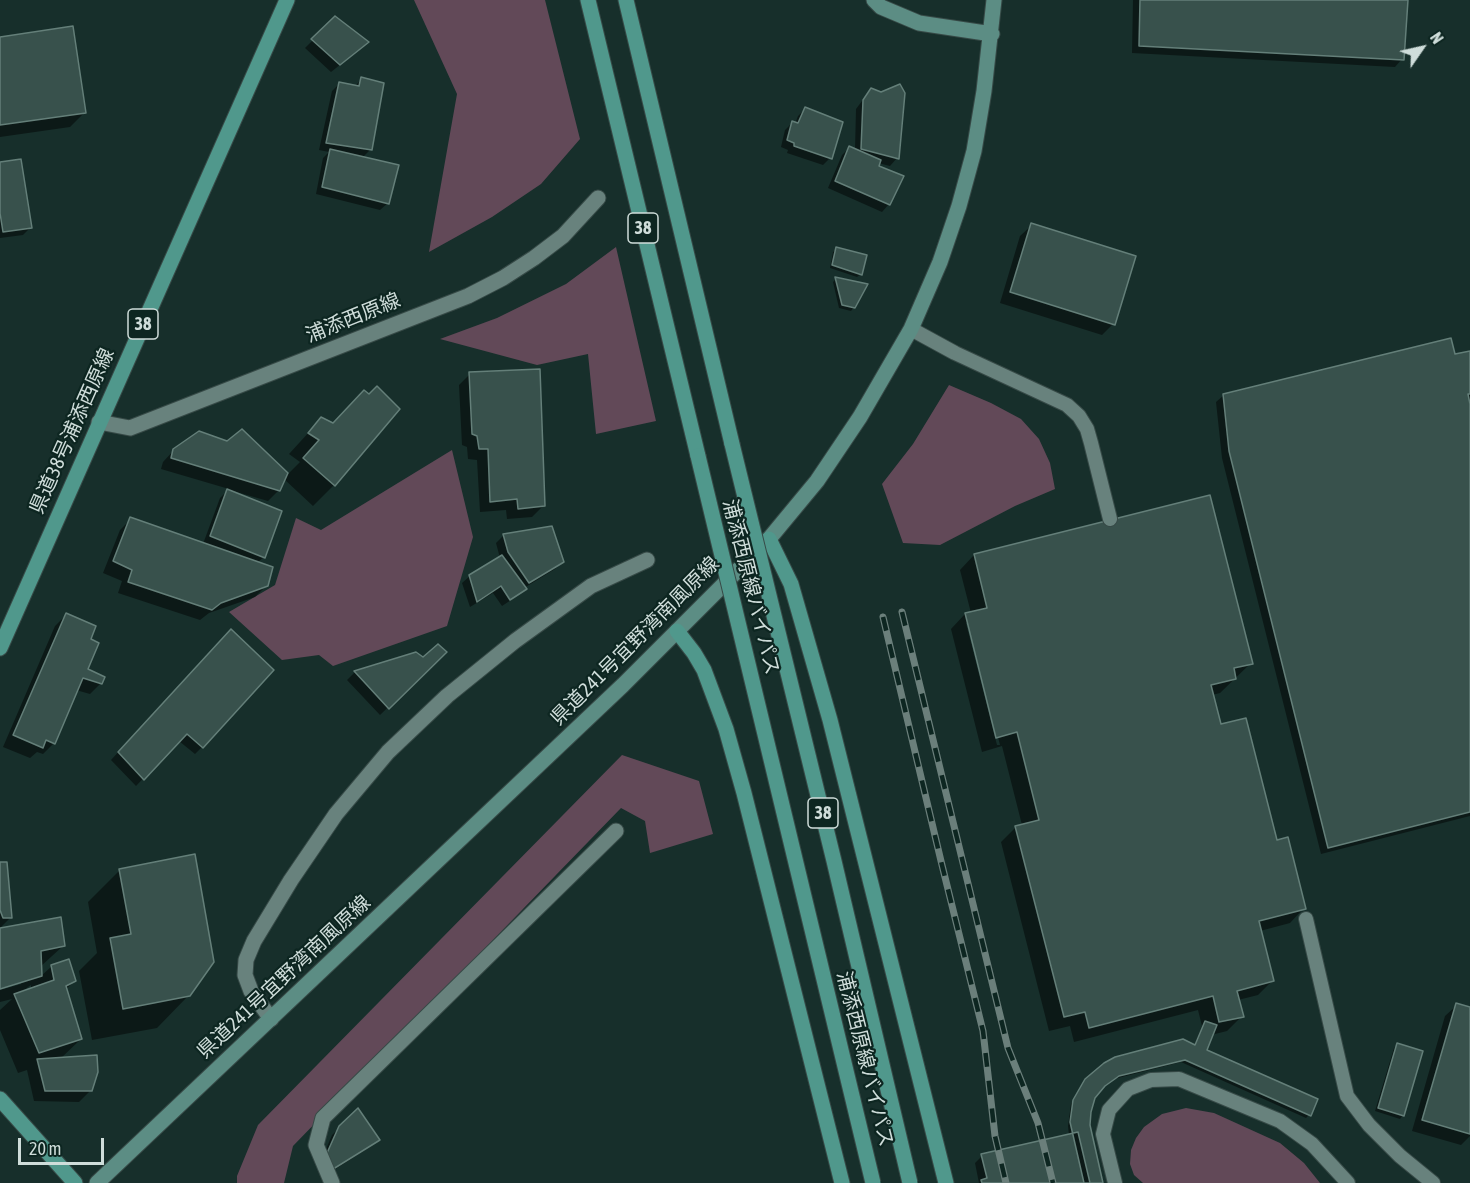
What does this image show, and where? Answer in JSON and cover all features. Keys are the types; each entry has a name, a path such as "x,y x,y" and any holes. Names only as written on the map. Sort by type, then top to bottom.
{"main road":[{"name":"県道38号浦添西原線","path":"0,648 287,0"},
{"name":"浦添西原線バイパス","path":"588,0 873,1183"},
{"name":"浦添西原線バイパス","path":"626,0 910,1183"},
{"path":"874,0 881,7 919,22 992,34"},
{"name":"県道241号宜野湾南風原線","path":"98,1183 602,705 769,539 811,488 847,435 911,329 940,262 962,195 977,135 992,34 994,0"},
{"path":"769,539 791,584 830,720 946,1183"},
{"path":"677,631 694,653 716,699 744,793 842,1183"},
{"path":"0,1099 75,1183"}],"street":[{"name":"浦添西原線","path":"99,422 130,428 468,296 503,278 534,258 563,236 598,198"},
{"path":"271,1019 251,991 245,975 246,960 254,941 291,880 344,805 388,752 447,696 515,641 591,586 647,560"},
{"path":"332,1183 316,1145 323,1118 616,831"}],"lane":[{"path":"911,329 1067,405 1079,416 1089,436 1110,519"},
{"path":"1306,920 1347,1096 1369,1125 1400,1156 1433,1183"},
{"path":"1114,1183 1103,1134 1109,1110 1128,1089 1151,1080 1179,1079 1280,1121 1312,1144 1348,1183"}],"shaded area":[{"path":"414,0 545,0 580,139 541,184 492,217 429,252 457,94"},
{"path":"616,247 656,421 596,434 588,354 537,365 440,339 497,318 566,284"},
{"path":"949,385 1021,419 1039,439 1050,463 1055,489 1015,506 940,545 903,543 882,484 913,444"},
{"path":"452,450 473,537 447,626 333,666 319,655 282,660 229,612 275,585 296,518 321,530"},
{"path":"622,755 699,781 713,834 650,853 645,821 621,808 293,1146 284,1183 237,1183 237,1176 258,1125"},
{"path":"1186,1108 1214,1113 1280,1143 1304,1163 1320,1183 1143,1183 1134,1175 1130,1164 1131,1150 1136,1138 1144,1127 1162,1114"}],"building":[{"path":"1140,0 1408,0 1404,60 1139,46"},
{"path":"335,16 369,42 340,65 311,39"},
{"path":"73,26 86,113 0,125 0,37"},
{"path":"361,77 384,83 372,150 326,143 339,82 359,86"},
{"path":"900,84 905,93 899,159 861,149 863,100 871,88 881,92"},
{"path":"805,107 843,122 832,159 794,146 794,143 787,140 792,121 798,123"},
{"path":"849,146 881,160 879,166 904,176 890,205 835,181"},
{"path":"330,149 399,165 389,204 322,187"},
{"path":"21,159 32,228 3,232 0,213 0,162"},
{"path":"1031,223 1136,256 1115,325 1010,292"},
{"path":"836,247 867,255 862,275 832,265"},
{"path":"835,277 868,284 855,308 842,305"},
{"path":"1451,338 1455,354 1470,351 1470,394 1468,394 1470,404 1470,812 1328,848 1229,451 1223,394"},
{"path":"540,369 545,506 518,509 517,499 490,502 488,449 479,449 477,436 472,434 469,372"},
{"path":"377,386 400,409 335,486 303,458 319,440 308,433 321,417 333,423 364,390 369,394"},
{"path":"242,429 288,473 280,491 171,458 173,449 199,431 227,441"},
{"path":"227,489 282,511 265,558 210,536"},
{"path":"1210,495 1253,664 1234,668 1236,679 1211,685 1221,724 1246,718 1277,840 1288,837 1306,909 1259,921 1274,981 1237,991 1244,1017 1219,1022 1213,996 1089,1028 1085,1012 1064,1017 1015,826 1039,820 1017,732 996,738 965,613 987,608 974,554"},
{"path":"130,517 273,567 268,586 221,603 212,610 128,582 132,570 113,561"},
{"path":"552,526 564,562 529,583 508,552 503,534"},
{"path":"502,555 527,589 510,600 501,586 477,602 469,575"},
{"path":"66,613 96,626 91,639 99,643 88,669 105,677 102,684 83,678 55,744 46,740 43,748 13,735"},
{"path":"231,629 274,670 203,748 187,734 144,780 118,752"},
{"path":"438,644 447,652 389,709 354,671 416,652 423,657"},
{"path":"195,854 214,962 190,996 123,1009 110,938 131,934 119,869"},
{"path":"0,862 7,862 12,918 3,918 0,910"},
{"path":"61,917 65,946 41,951 42,976 0,989 0,928"},
{"path":"69,959 76,981 66,986 82,1039 39,1053 14,994 54,980 51,965"},
{"path":"1456,1003 1470,1007 1470,1134 1422,1120"},
{"path":"1205,1021 1217,1025 1207,1050 1318,1099 1311,1116 1185,1060 1119,1076 1105,1086 1095,1098 1091,1112 1090,1125 1103,1183 1084,1183 1070,1122 1073,1100 1085,1079 1115,1057 1183,1039 1195,1045"},
{"path":"1397,1043 1423,1051 1404,1116 1378,1108"},
{"path":"97,1055 98,1072 92,1091 45,1091 37,1059"},
{"path":"358,1108 380,1140 330,1171 327,1153 339,1126"},
{"path":"1078,1132 1090,1183 982,1183 981,1180 987,1178 981,1154"}],"railway":[{"path":"902,612 1008,1048 1038,1123 1053,1183"},
{"path":"883,617 983,1031 995,1136 1006,1183"}]}
